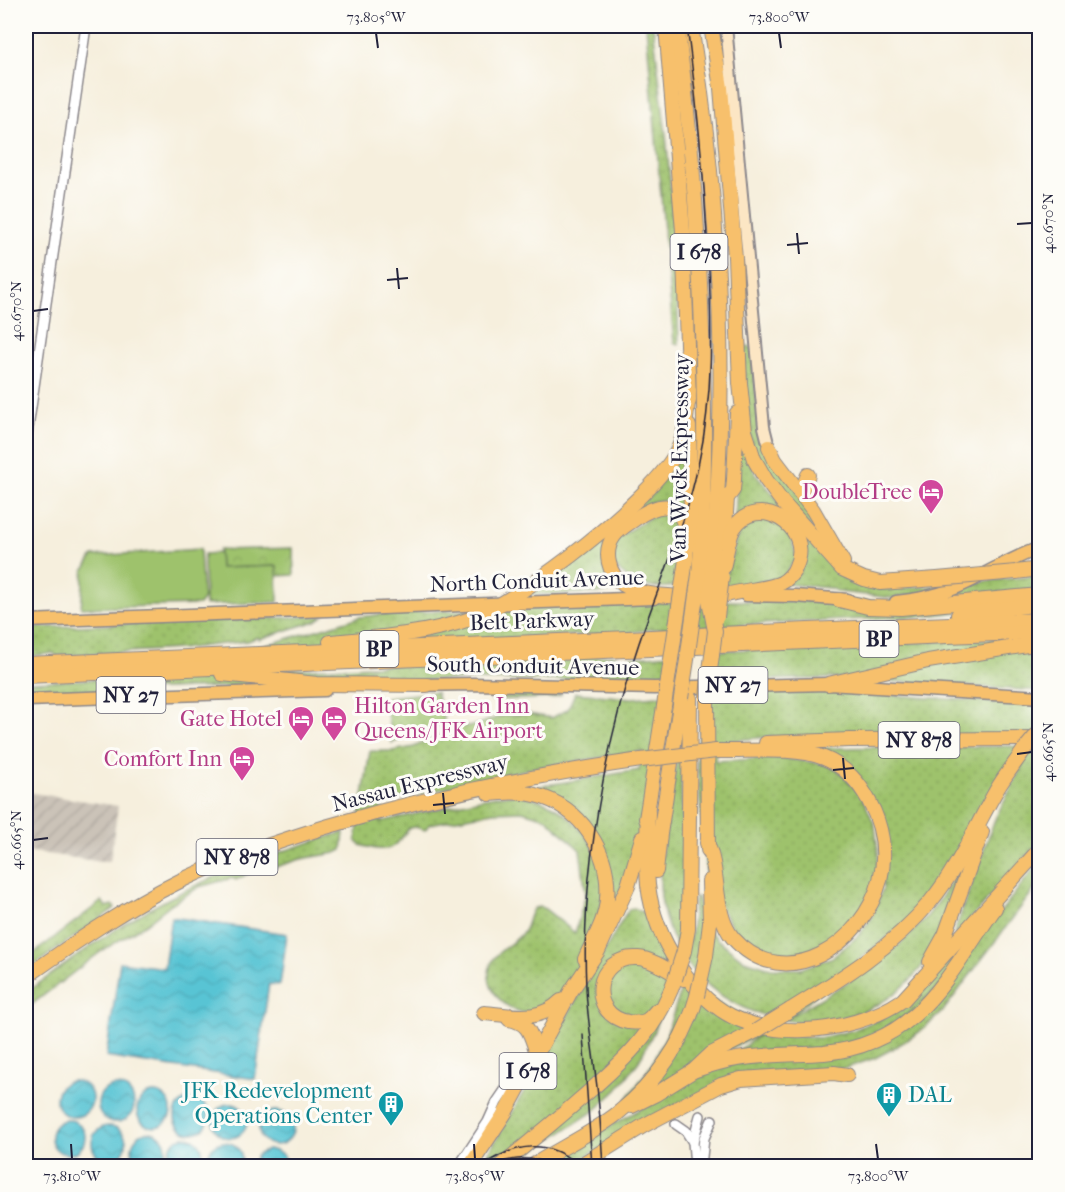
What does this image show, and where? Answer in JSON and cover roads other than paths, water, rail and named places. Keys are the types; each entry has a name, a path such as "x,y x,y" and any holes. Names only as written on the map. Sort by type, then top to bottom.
{"highway":[{"path":"666,26 683,231 691,516 648,812 648,884 651,901 670,951 700,993"},
{"name":"Van Wyck Expressway","path":"677,26 692,158 700,273 705,480 713,574 693,620 688,679 656,862 656,892 660,915 666,931 700,993"},
{"name":"Van Wyck Expressway","path":"532,1167 617,1114 645,1087 668,1058 688,1023 700,993 706,956 710,923 707,843 707,697 715,631 708,595 713,574 721,432 720,339 710,166 704,106 691,26"},
{"path":"700,26 719,195 727,403 722,489 727,498"},
{"path":"711,26 721,88 734,246 740,383 747,437 754,459 766,480 832,560 842,569 860,578 886,583 1040,569"},
{"path":"713,574 727,498 733,490 740,383"},
{"path":"80,662 132,652 316,644 402,634 450,625 475,617 502,602 599,534 645,491 670,463 678,449 683,433 689,391"},
{"path":"769,447 775,460 816,515 837,555 860,578"},
{"path":"801,492 808,475"},
{"path":"678,597 644,592 623,584 611,570 608,551 613,537 619,530 647,510 659,506 673,510 682,518 686,526 688,547"},
{"path":"713,574 734,528 743,519 762,514 773,515 784,520 794,531 800,545 799,561 794,572 782,583 726,596"},
{"path":"839,600 868,607 901,608 1040,594"},
{"path":"805,630 965,615 1040,604"},
{"name":"Belt Parkway","path":"26,664 1040,620"},
{"name":"Belt Parkway","path":"26,676 1040,632"},
{"path":"828,684 928,661 1040,643"},
{"path":"166,670 317,684 427,685"},
{"path":"500,1167 634,1051 669,998 684,951 688,929 685,698"},
{"path":"617,1114 693,1071 711,1054 756,1031 790,1010 872,957 905,928 922,910 958,861 997,789 1040,731"},
{"name":"Nassau Expressway","path":"26,977 99,926 152,896 223,862 326,827 404,806 505,783 749,744 816,741 1040,740"},
{"path":"877,1012 912,984 940,946 985,826 1024,750"},
{"path":"707,843 715,865 721,913 728,931 752,954 777,963 809,960 824,954 847,938 870,907 882,870 882,842 876,816 866,794 845,771 825,758 811,754 716,751"},
{"path":"404,806 491,794 520,793 542,797 555,803 579,821 600,852 606,874 608,896 602,919 571,991 554,1008 538,1016 484,1013 522,1022 528,1030 537,1053"},
{"name":"I 678","path":"470,1167 505,1113 571,991 598,951 628,886 648,812"},
{"path":"669,998 646,1021 632,1023 618,1020 608,1012 603,1002 601,989 603,975 611,964 622,959 639,957 700,993 739,1020 784,1030 832,1028 855,1022 899,1003 915,989 1040,849"},
{"path":"693,1071 738,1058 843,1050 872,1041 900,1026 922,1009 942,988 990,915 1040,849"},
{"path":"26,988 152,896"},
{"path":"579,1167 643,1126 710,1090 732,1081 834,1073 847,1075"}],"main road":[{"path":"726,26 764,427 769,447"},
{"name":"North Conduit Avenue","path":"26,621 502,602 726,596 795,596 893,603 958,587 1015,558 1040,549"},
{"name":"South Conduit Avenue","path":"26,700 427,685 654,688 828,684 1040,697"}],"street":[{"path":"26,442 86,26"},
{"path":"459,1167 514,1077 537,1053"},
{"path":"695,1167 693,1142 700,1116"},
{"path":"701,1167 704,1138 712,1120"},
{"path":"676,1124 686,1131 693,1142"}],"water":[{"path":"171,917 287,934 280,985 269,984 255,1079 106,1057 120,962 164,968"},
{"path":"74,1081 86,1087 92,1099 86,1111 74,1117 62,1111 56,1099 62,1087"},
{"path":"116,1086 128,1092 134,1104 128,1116 116,1122 104,1116 98,1104 104,1092"},
{"path":"154,1093 166,1098 171,1110 166,1122 154,1127 142,1122 137,1110 142,1098"},
{"path":"192,1099 204,1104 209,1116 204,1128 192,1133 180,1128 175,1116 180,1104"},
{"path":"230,1104 242,1109 247,1121 242,1133 230,1138 218,1133 213,1121 218,1109"},
{"path":"276,1111 288,1116 293,1128 288,1140 276,1145 264,1140 259,1128 264,1116"},
{"path":"68,1120 80,1125 85,1137 80,1149 68,1154 56,1149 51,1137 56,1125"},
{"path":"109,1126 121,1131 126,1143 121,1155 109,1160 97,1155 92,1143 97,1131"},
{"path":"149,1132 161,1137 166,1149 161,1161 149,1166 137,1161 132,1149 137,1137"},
{"path":"183,1137 198,1142 201,1146 203,1156 199,1166 173,1166 169,1157 170,1149 174,1142"},
{"path":"222,1142 232,1144 238,1149 241,1166 209,1166 210,1151"},
{"path":"267,1150 283,1155 287,1166 252,1166 257,1155"}],"tram line":[{"path":"603,1166 585,971 589,875 609,750 639,643 693,489 703,439 709,386 710,306 706,224 700,139 687,26"},
{"path":"583,1035 592,1166"},
{"path":"481,1166 506,1153 531,1147 543,1147 555,1151 579,1166"},
{"path":"497,1164 526,1159 555,1166"}],"place":[{"name":"DoubleTree","path":"931,515"},
{"name":"Gate Hotel","path":"301,742"},
{"name":"Hilton Garden Inn Queens/JFK Airport","path":"334,742"},
{"name":"Comfort Inn","path":"242,782"},
{"name":"DAL","path":"889,1118"},
{"name":"JFK Redevelopment Operations Center","path":"391,1127"}]}
